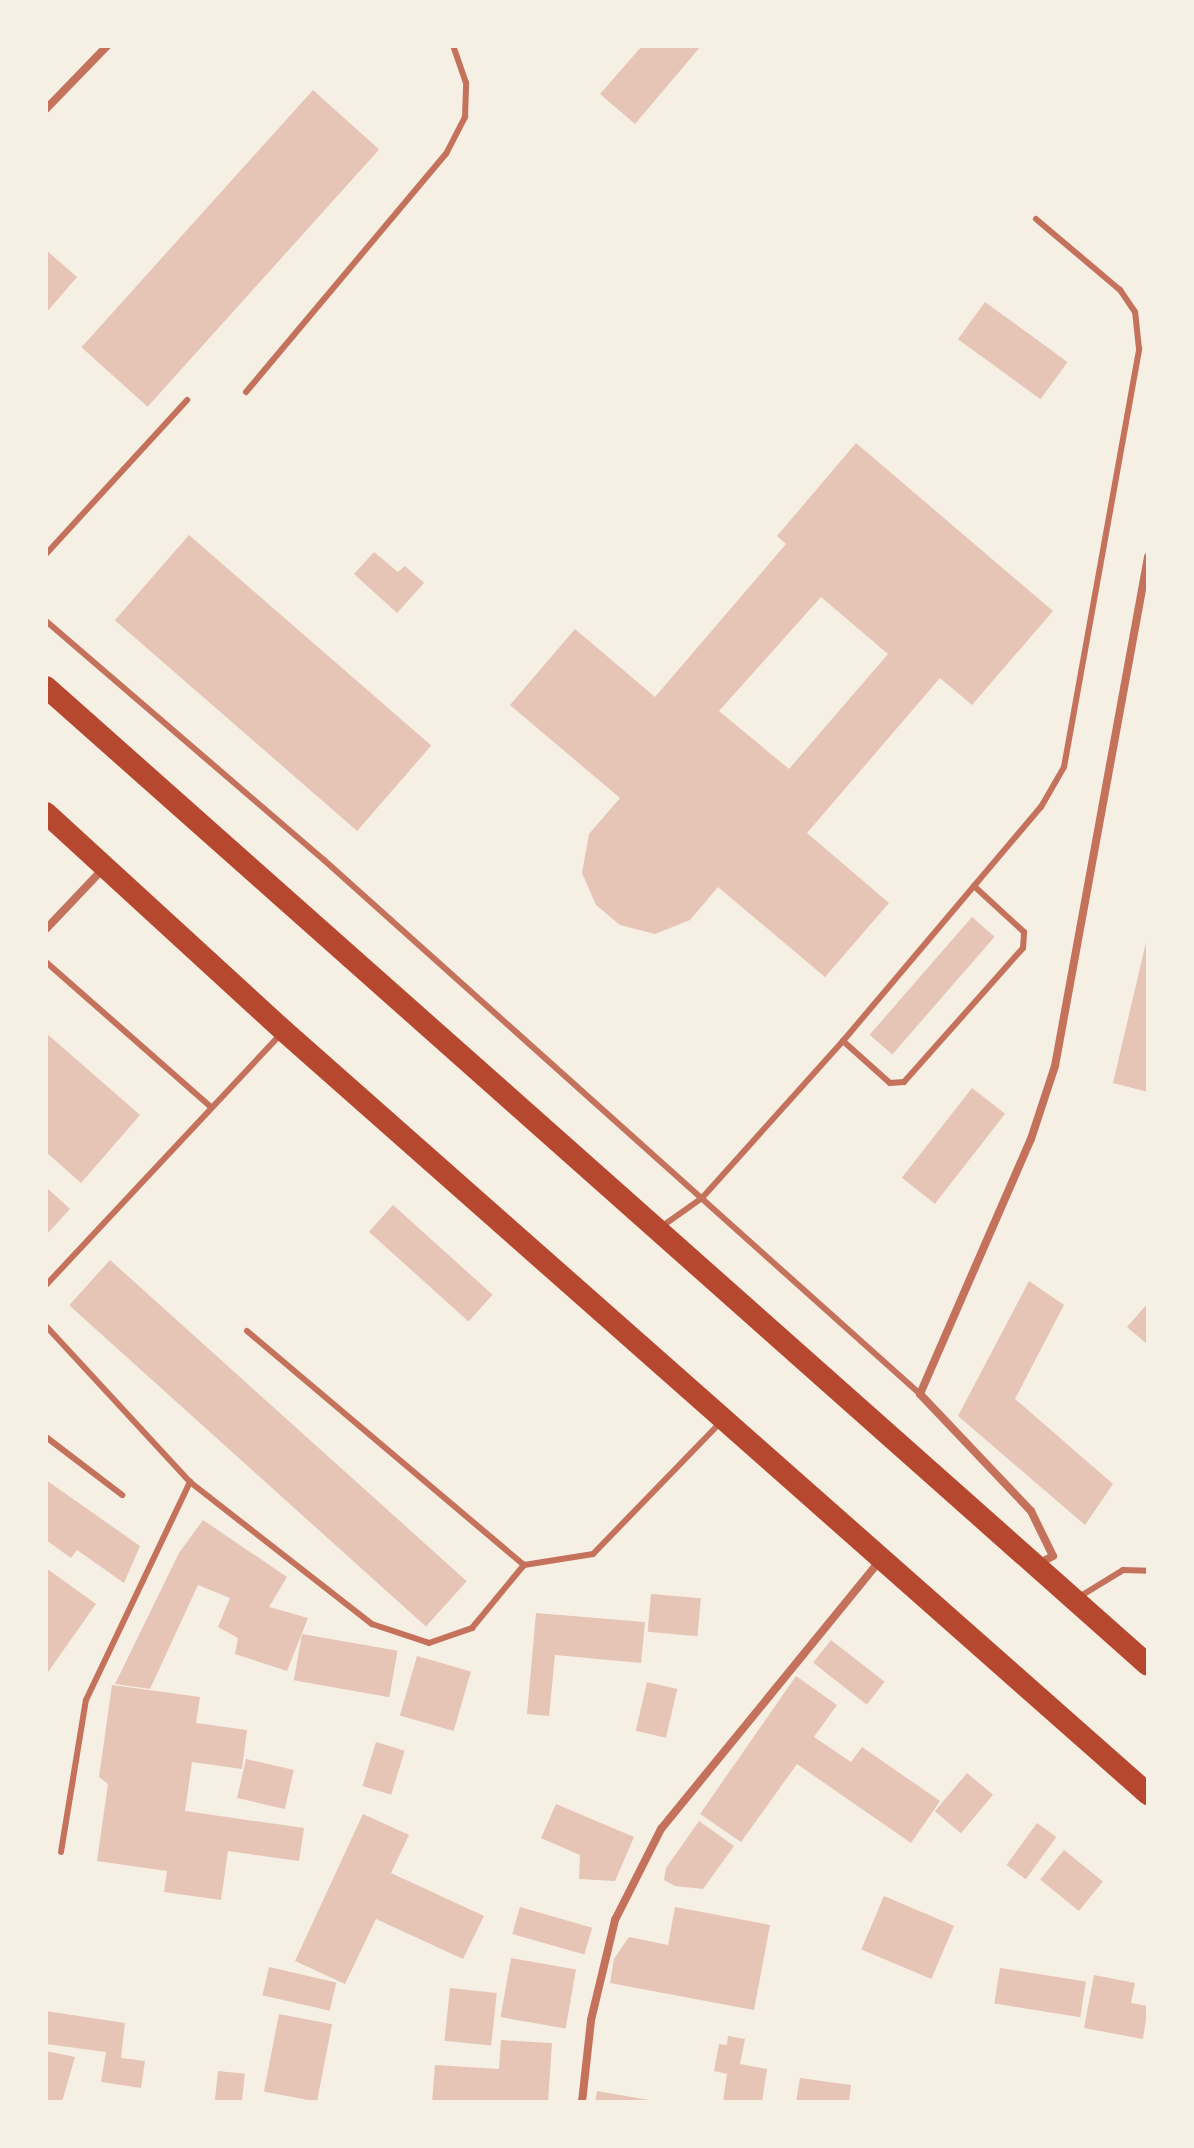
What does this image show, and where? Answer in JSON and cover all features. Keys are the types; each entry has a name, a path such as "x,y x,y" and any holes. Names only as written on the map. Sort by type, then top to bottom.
{"highway":[{"path":"46,687 659,1229 1073,1602 1148,1665"},
{"path":"46,813 284,1031 882,1558 1144,1781"}],"street":[{"path":"46,109 107,46"},
{"path":"1033,1566 1053,1556 1031,1511 920,1394 1031,1139 1055,1066 1148,557"},
{"path":"46,929 106,866"},
{"path":"582,2102 591,2020 615,1920 661,1829 882,1558"}],"lane":[{"path":"246,392 446,154 465,117 466,83 453,46"},
{"path":"659,1229 702,1198 843,1041 1041,807 1064,767 1139,349 1135,312 1120,290 1036,219"},
{"path":"46,554 187,400"},
{"path":"46,621 324,860 920,1394"},
{"path":"843,1041 890,1083 904,1082 1023,948 1024,932 974,886"},
{"path":"46,962 210,1106"},
{"path":"46,1285 210,1106 284,1031"},
{"path":"46,1326 190,1482 372,1624 429,1643 472,1628 524,1565 593,1554 724,1418"},
{"path":"247,1331 524,1565"},
{"path":"46,1437 122,1495"},
{"path":"61,1852 86,1700 190,1482"},
{"path":"1073,1602 1123,1570 1148,1571"}],"building":[{"path":"642,46 701,46 635,124 600,94"},
{"path":"313,90 379,150 148,407 81,347"},
{"path":"46,250 77,277 46,313"},
{"path":"985,302 1068,362 1040,399 958,339"},
{"path":"856,443 1053,611 972,705 940,678 807,833 889,903 825,977 718,887 690,920 655,934 620,925 596,905 582,873 589,834 620,798 510,705 575,629 655,697 786,544 777,536","holes":["821,597 888,654 789,769 719,711"]},
{"path":"189,535 431,746 357,831 115,620"},
{"path":"374,552 398,572 405,566 424,583 397,613 354,574"},
{"path":"972,917 995,937 892,1054 870,1035"},
{"path":"1148,938 1148,1092 1113,1083"},
{"path":"46,1033 140,1115 81,1183 46,1152"},
{"path":"972,1088 1005,1114 935,1204 902,1178"},
{"path":"46,1187 70,1209 46,1235"},
{"path":"393,1205 493,1295 468,1321 369,1232"},
{"path":"110,1260 467,1581 426,1627 69,1305"},
{"path":"1029,1281 1064,1305 1015,1399 1113,1484 1085,1525 958,1416"},
{"path":"1148,1303 1148,1345 1127,1327"},
{"path":"46,1480 140,1546 124,1583 77,1550 71,1558 46,1540"},
{"path":"203,1520 287,1577 269,1607 308,1618 287,1671 235,1654 238,1638 218,1627 230,1598 198,1585 150,1689 115,1684 179,1553"},
{"path":"46,1568 96,1604 48,1672 46,1670"},
{"path":"651,1594 701,1598 697,1636 648,1632"},
{"path":"536,1613 645,1622 641,1663 555,1655 549,1716 527,1714"},
{"path":"302,1634 398,1651 389,1697 294,1680"},
{"path":"831,1640 885,1682 867,1705 813,1663"},
{"path":"417,1656 471,1671 454,1731 400,1716"},
{"path":"796,1676 837,1705 814,1737 851,1762 862,1747 940,1801 911,1843 797,1764 741,1842 700,1814"},
{"path":"647,1682 677,1689 666,1738 636,1731"},
{"path":"112,1685 200,1697 196,1723 247,1730 242,1769 192,1762 185,1811 304,1828 299,1861 228,1851 221,1900 164,1892 167,1871 97,1861 108,1784 99,1777"},
{"path":"376,1742 405,1751 391,1795 363,1786"},
{"path":"246,1759 294,1770 285,1809 237,1798"},
{"path":"967,1773 993,1795 961,1833 935,1811"},
{"path":"556,1804 634,1837 615,1881 579,1879 580,1855 541,1838"},
{"path":"363,1814 409,1835 391,1873 484,1916 463,1959 376,1919 345,1984 295,1961"},
{"path":"699,1821 734,1846 703,1889 675,1886 664,1880 666,1868"},
{"path":"1037,1823 1056,1837 1026,1879 1006,1865"},
{"path":"1064,1850 1103,1881 1079,1911 1040,1880"},
{"path":"884,1896 954,1926 931,1979 861,1949"},
{"path":"520,1907 592,1928 584,1955 512,1934"},
{"path":"675,1907 770,1925 754,2010 610,1983 614,1959 629,1937 668,1945"},
{"path":"511,1958 576,1969 566,2029 501,2017"},
{"path":"269,1967 336,1983 330,2011 262,1995"},
{"path":"1000,1968 1086,1982 1080,2017 994,2004"},
{"path":"1094,1975 1135,1983 1131,2003 1148,2006 1143,2039 1084,2028"},
{"path":"450,1988 497,1993 491,2046 444,2041"},
{"path":"46,2011 125,2023 121,2058 145,2061 141,2088 101,2082 106,2052 46,2044"},
{"path":"279,2014 332,2024 317,2102 264,2092"},
{"path":"728,2036 745,2039 740,2064 767,2069 762,2102 723,2102 727,2074 714,2071 719,2044 727,2045"},
{"path":"501,2040 552,2043 548,2102 432,2102 435,2065 499,2069"},
{"path":"46,2051 75,2057 62,2102 46,2102"},
{"path":"218,2071 245,2074 242,2102 215,2102"},
{"path":"800,2078 851,2085 849,2102 796,2102"},
{"path":"597,2091 649,2100 595,2102"}]}
